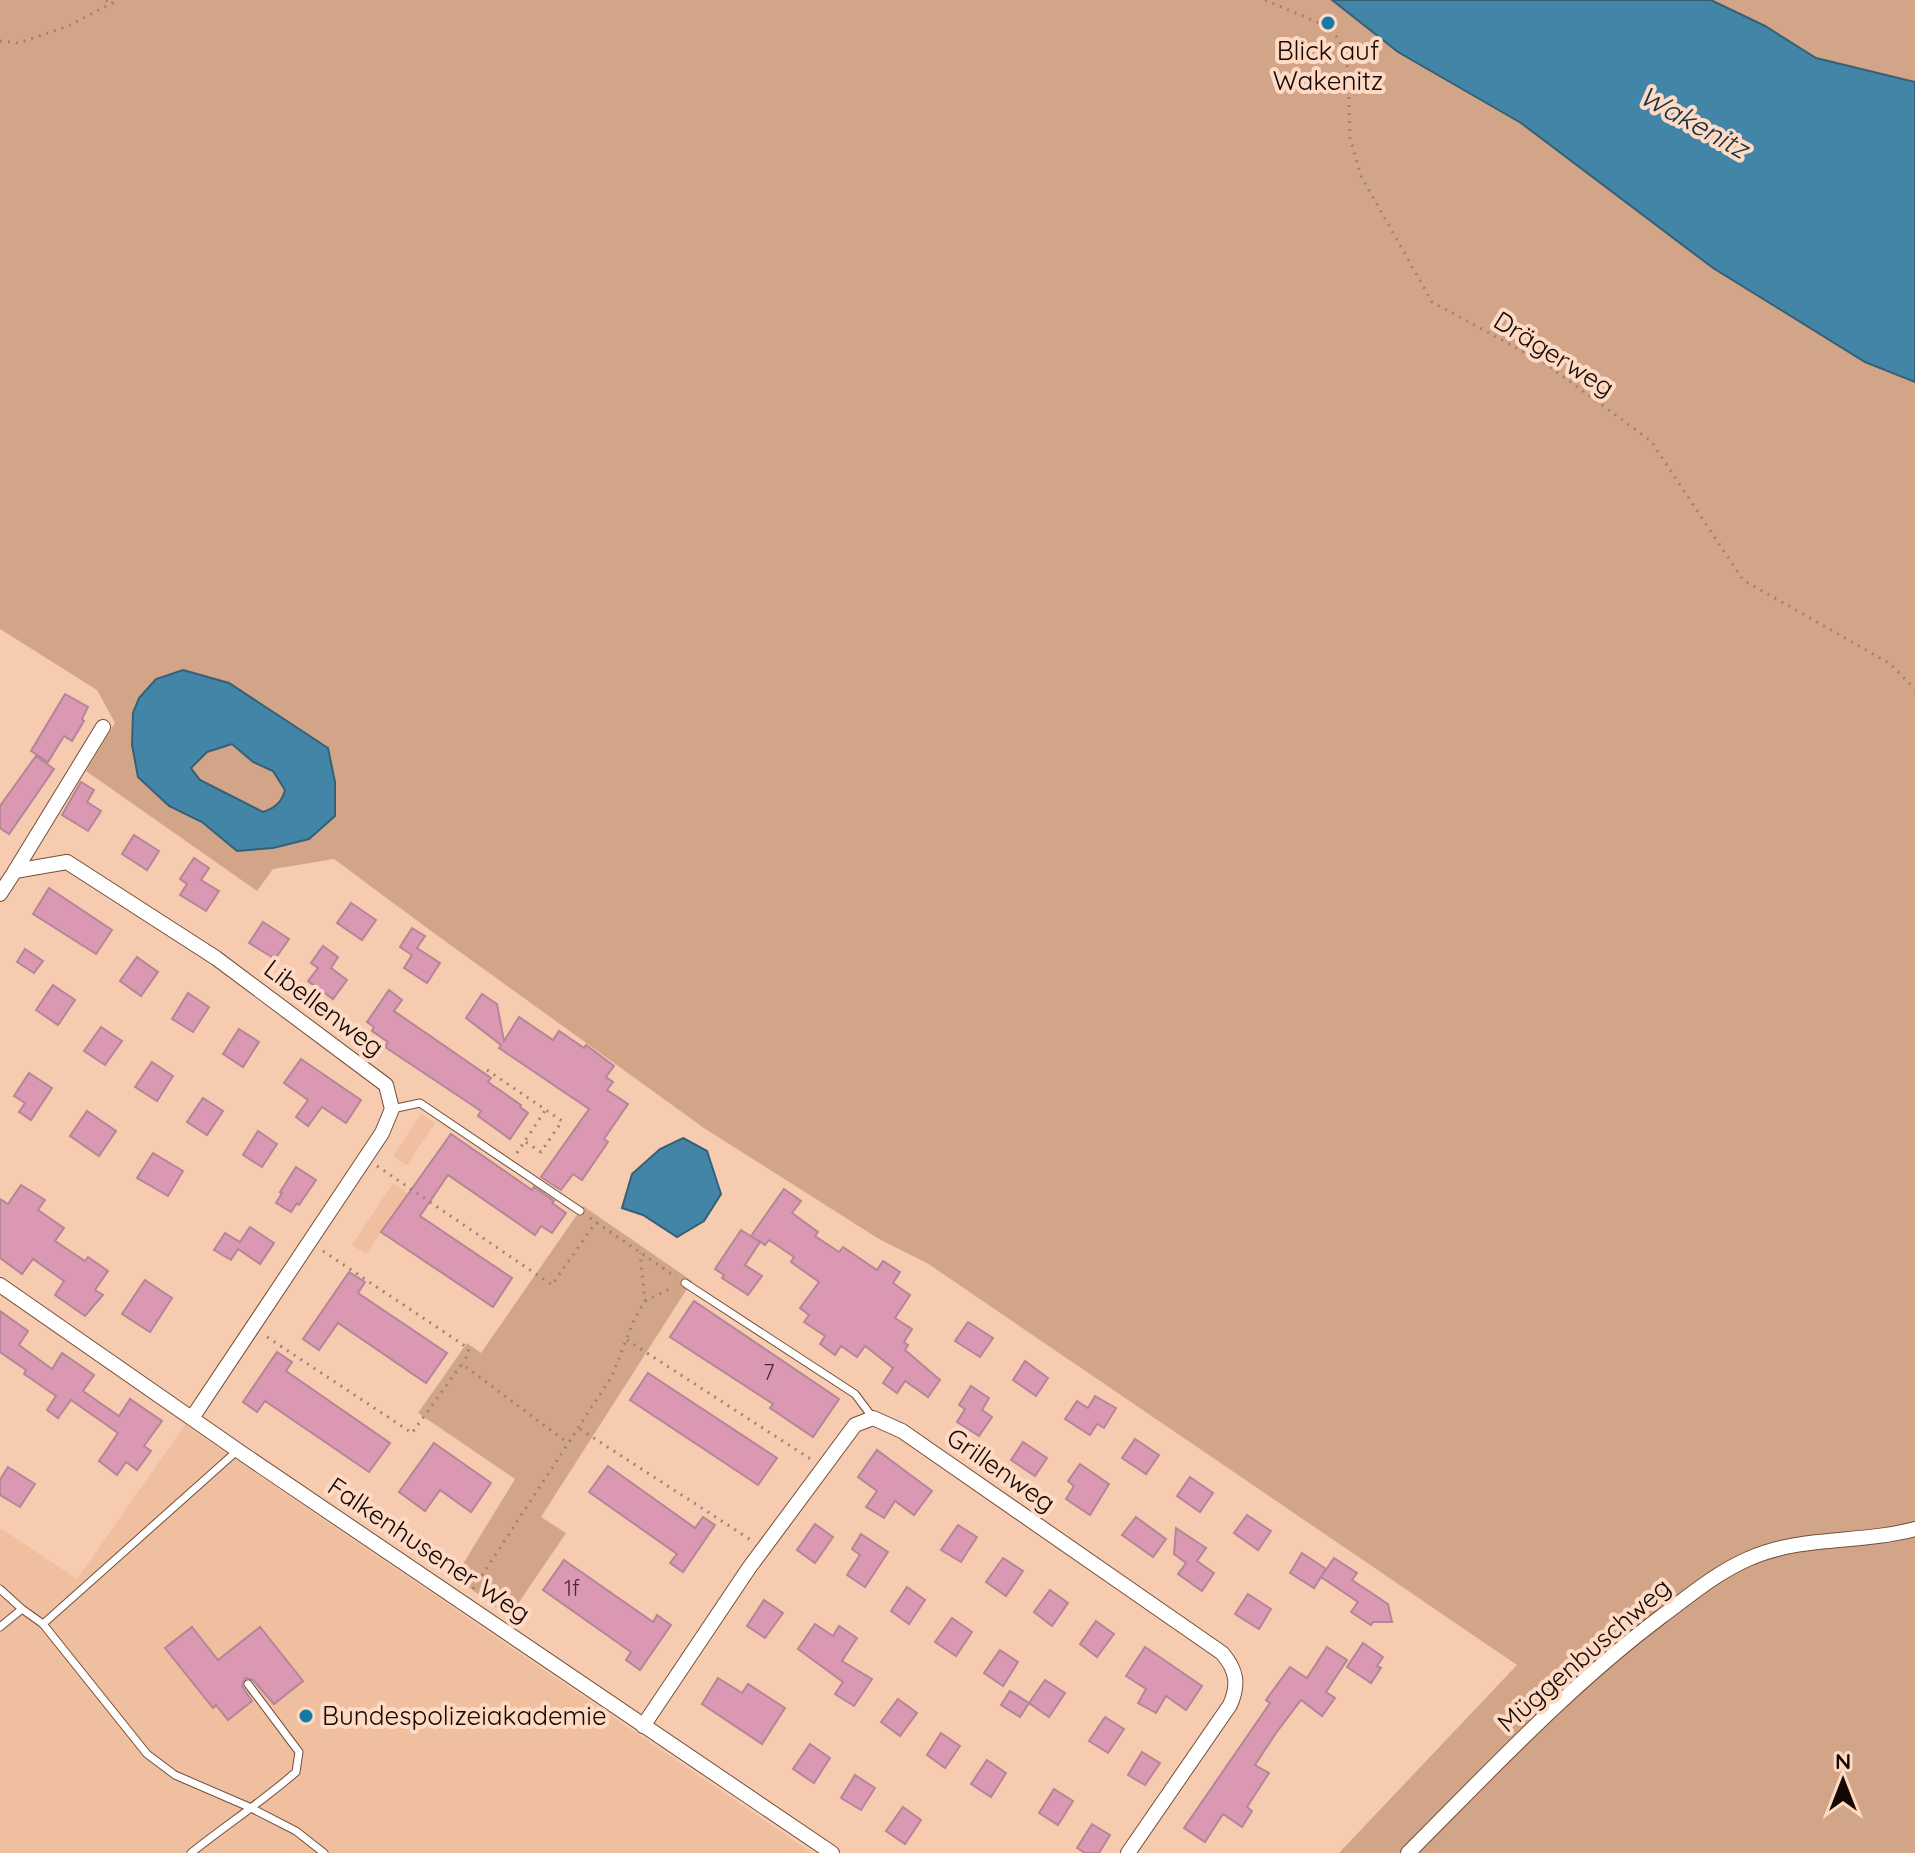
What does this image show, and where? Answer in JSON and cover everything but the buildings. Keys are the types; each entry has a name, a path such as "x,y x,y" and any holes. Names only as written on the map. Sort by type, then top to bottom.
{"street":[{"path":"0,894 103,727"},
{"name":"Libellenweg","path":"15,871 67,862 216,958 386,1085 392,1109"},
{"path":"192,1418 382,1133 392,1109"},
{"name":"Falkenhusener Weg","path":"0,1285 832,1853"},
{"path":"643,1726 764,1548 855,1425 873,1418"},
{"name":"Grillenweg","path":"873,1418 902,1431 1222,1653 1229,1661 1237,1682 1230,1705 1128,1853"},
{"name":"Müggenbuschweg","path":"1408,1853 1549,1711 1625,1644 1703,1585 1749,1558 1808,1542 1915,1529"}],"lane":[{"path":"392,1109 420,1103 580,1211"},
{"path":"685,1283 855,1394 873,1418"},
{"path":"43,1624 238,1450"},
{"path":"0,1589 43,1624 147,1754 175,1775 296,1831 324,1853"},
{"path":"0,1627 22,1609"},
{"path":"191,1853 249,1807 267,1798 296,1772 300,1761 299,1752 248,1684"}],"path":[{"path":"106,0 114,4"},
{"path":"0,41 19,43 31,39 68,26 118,0"},
{"name":"Drägerweg","path":"1265,0 1324,25 1339,39 1348,69 1350,138 1361,176 1432,302 1546,364 1651,441 1743,580 1889,663 1915,689"},
{"path":"487,1070 562,1121 541,1152 524,1141"},
{"path":"509,1165 546,1109"},
{"path":"365,1158 552,1285 596,1222"},
{"path":"580,1211 685,1283"},
{"path":"253,1328 412,1433 469,1353 468,1348 308,1240"},
{"path":"640,1253 645,1301"},
{"path":"464,1602 612,1376 634,1320 645,1301 685,1283"},
{"path":"627,1340 824,1468"},
{"path":"462,1364 568,1443"},
{"path":"580,1429 764,1548"}],"shaded area":[{"path":"0,0 1332,0 1398,52 1521,123 1865,361 1915,382 1915,1853 1339,1853 1517,1665 927,1263 879,1239 704,1128 334,859 273,869 257,891 86,771 115,723 97,690 0,629","holes":["156,679 335,816 237,851 202,822 169,806 138,777 132,745 133,713 139,698"]},
{"path":"1711,0 1915,0 1915,82 1816,58 1765,26"},
{"path":"232,744 253,762 273,771 286,790 272,808 264,812 200,780 190,768 207,752"},
{"path":"421,1114 435,1123 407,1165 393,1156"},
{"path":"393,1183 408,1193 366,1254 352,1245"},
{"path":"583,1206 692,1281 541,1517 566,1533 509,1617 455,1577 515,1479 418,1413 467,1343 481,1353"},
{"name":"Bundespolizeiakademie","path":"185,1425 812,1853 0,1853 0,1528 77,1579"}],"water":[{"name":"Wakenitz","path":"1332,0 1711,0 1765,26 1816,58 1915,82 1915,382 1865,362 1713,268 1521,123 1398,52"},
{"path":"183,670 229,683 328,748 335,782 335,816 309,839 273,848 237,851 202,822 169,806 138,777 132,745 133,713 139,698 156,679","holes":["232,744 253,762 273,771 285,790 277,804 263,812 200,780 191,768 207,752"]},
{"path":"683,1138 707,1151 721,1194 704,1221 677,1237 643,1215 622,1208 632,1174 660,1149"}],"place":[{"name":"Blick auf Wakenitz","path":"1328,23"},
{"name":"Bundespolizeiakademie","path":"306,1716"}]}
